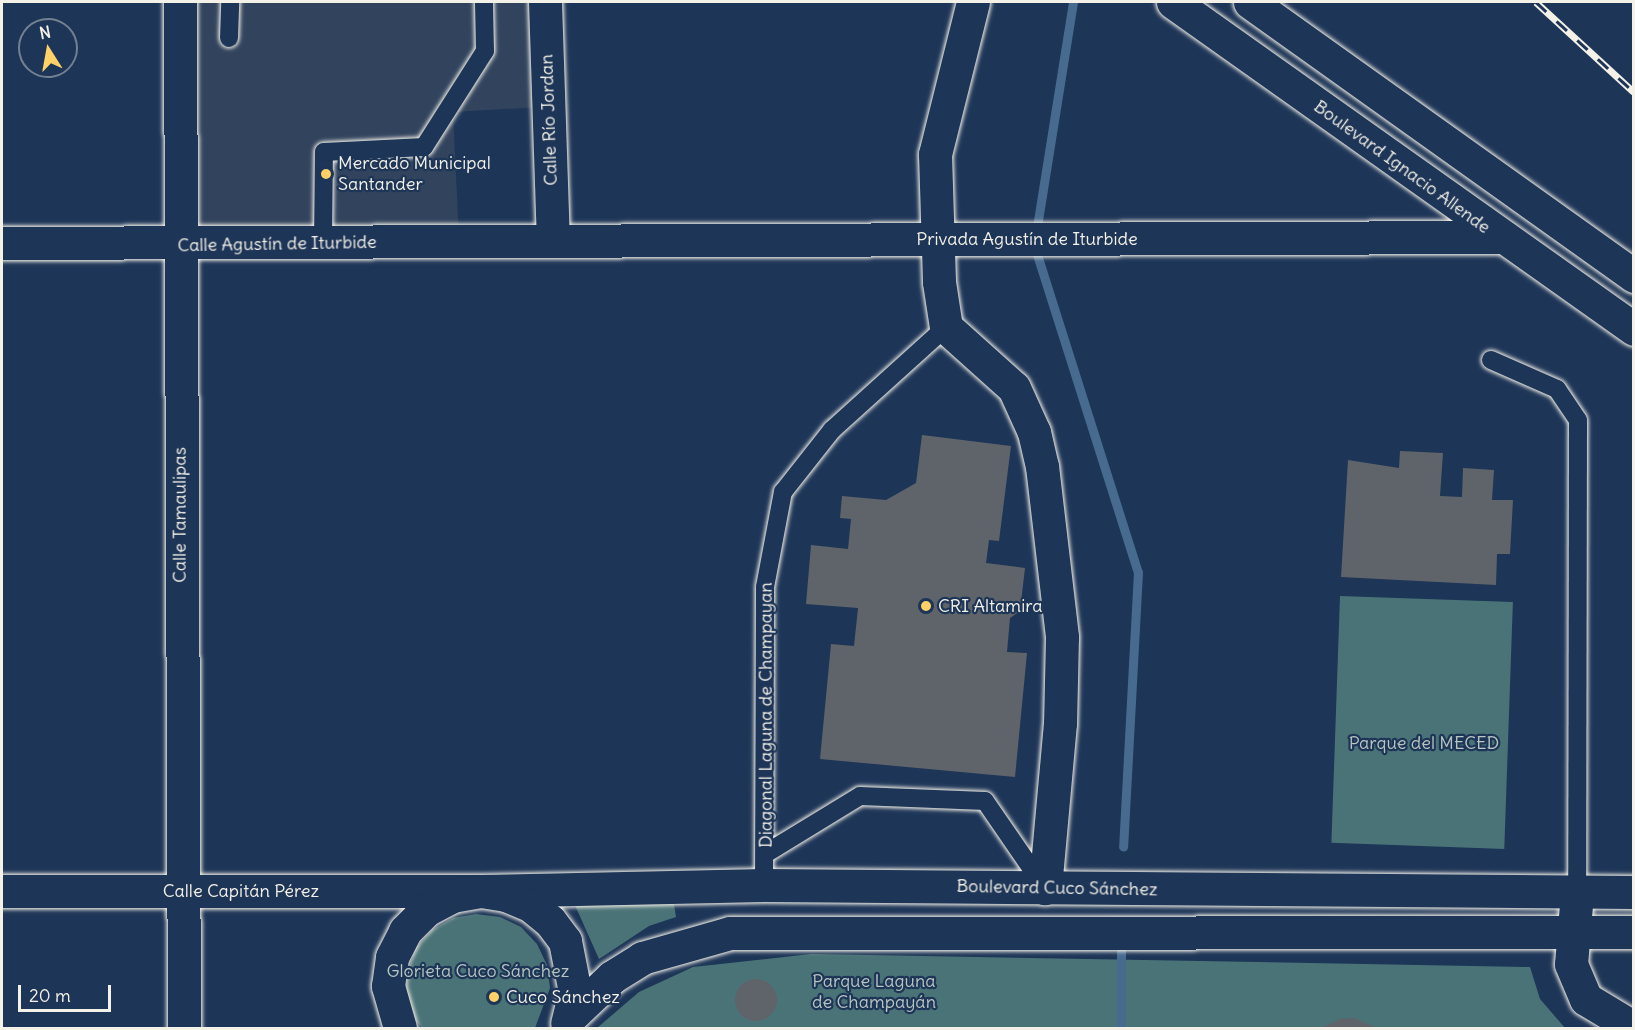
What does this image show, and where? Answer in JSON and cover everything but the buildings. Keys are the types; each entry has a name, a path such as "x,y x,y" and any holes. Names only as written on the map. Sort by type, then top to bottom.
{"street":[{"name":"Calle Tamaulipas","path":"180,2 178,245 184,1029"},
{"name":"Calle Río Jordan","path":"545,2 553,240"},
{"path":"973,2 935,154 938,239 946,327 1014,388 1034,432 1042,466 1062,637 1060,723 1045,888"},
{"name":"Boulevard Ignacio Allende","path":"1173,2 1500,237 1634,329"},
{"path":"1250,2 1634,276"},
{"name":"Privada Agustín de Iturbide","path":"553,240 1500,237"},
{"name":"Calle Agustín de Iturbide","path":"2,243 178,245 553,240"},
{"name":"Boulevard Cuco Sánchez","path":"481,891 764,869 1045,888 1634,892"},
{"name":"Calle Capitán Pérez","path":"2,891 481,891"},
{"path":"400,1029 388,986 392,957 405,931 426,910 452,896 481,891 506,895 530,905 560,934 574,966 567,1023"},
{"path":"1576,893 1576,933 1570,964 1586,999 1634,1028"},
{"path":"567,1023 612,977 642,958 730,933 1634,932"}],"lane":[{"path":"229,38 230,2"},
{"path":"323,243 324,152 424,147 485,51 484,2"},
{"name":"Diagonal Laguna de Champayan","path":"764,869 765,587 783,492 832,430 946,327"},
{"path":"1491,360 1557,389 1578,420 1576,893"},
{"path":"764,869 860,796 985,801 1045,888"}],"shaded area":[{"name":"Mercado Municipal Santander","path":"196,2 540,2 542,107 453,112 459,237 196,238"}],"green space":[{"name":"Parque del MECED","path":"1340,596 1513,602 1504,849 1331,843"},
{"path":"574,903 674,904 676,917 649,926 599,959"},
{"name":"Glorieta Cuco Sánchez","path":"476,914 500,917 521,927 537,944 547,965 550,988 535,1028 422,1028 414,1018 406,995 408,971 416,948 432,930 453,918"},
{"name":"Parque Laguna de Champayán","path":"811,954 1530,967 1540,999 1565,1028 597,1028 639,992 693,967"}],"waterway":[{"path":"1073,2 1034,245 1138,572 1123,847"},
{"path":"1121,950 1121,1028"}],"railway":[{"path":"1536,2 1634,92"}],"place":[{"name":"Mercado Municipal Santander","path":"326,174"},
{"name":"CRI Altamira","path":"926,606"},
{"name":"Cuco Sánchez","path":"494,997"}]}
